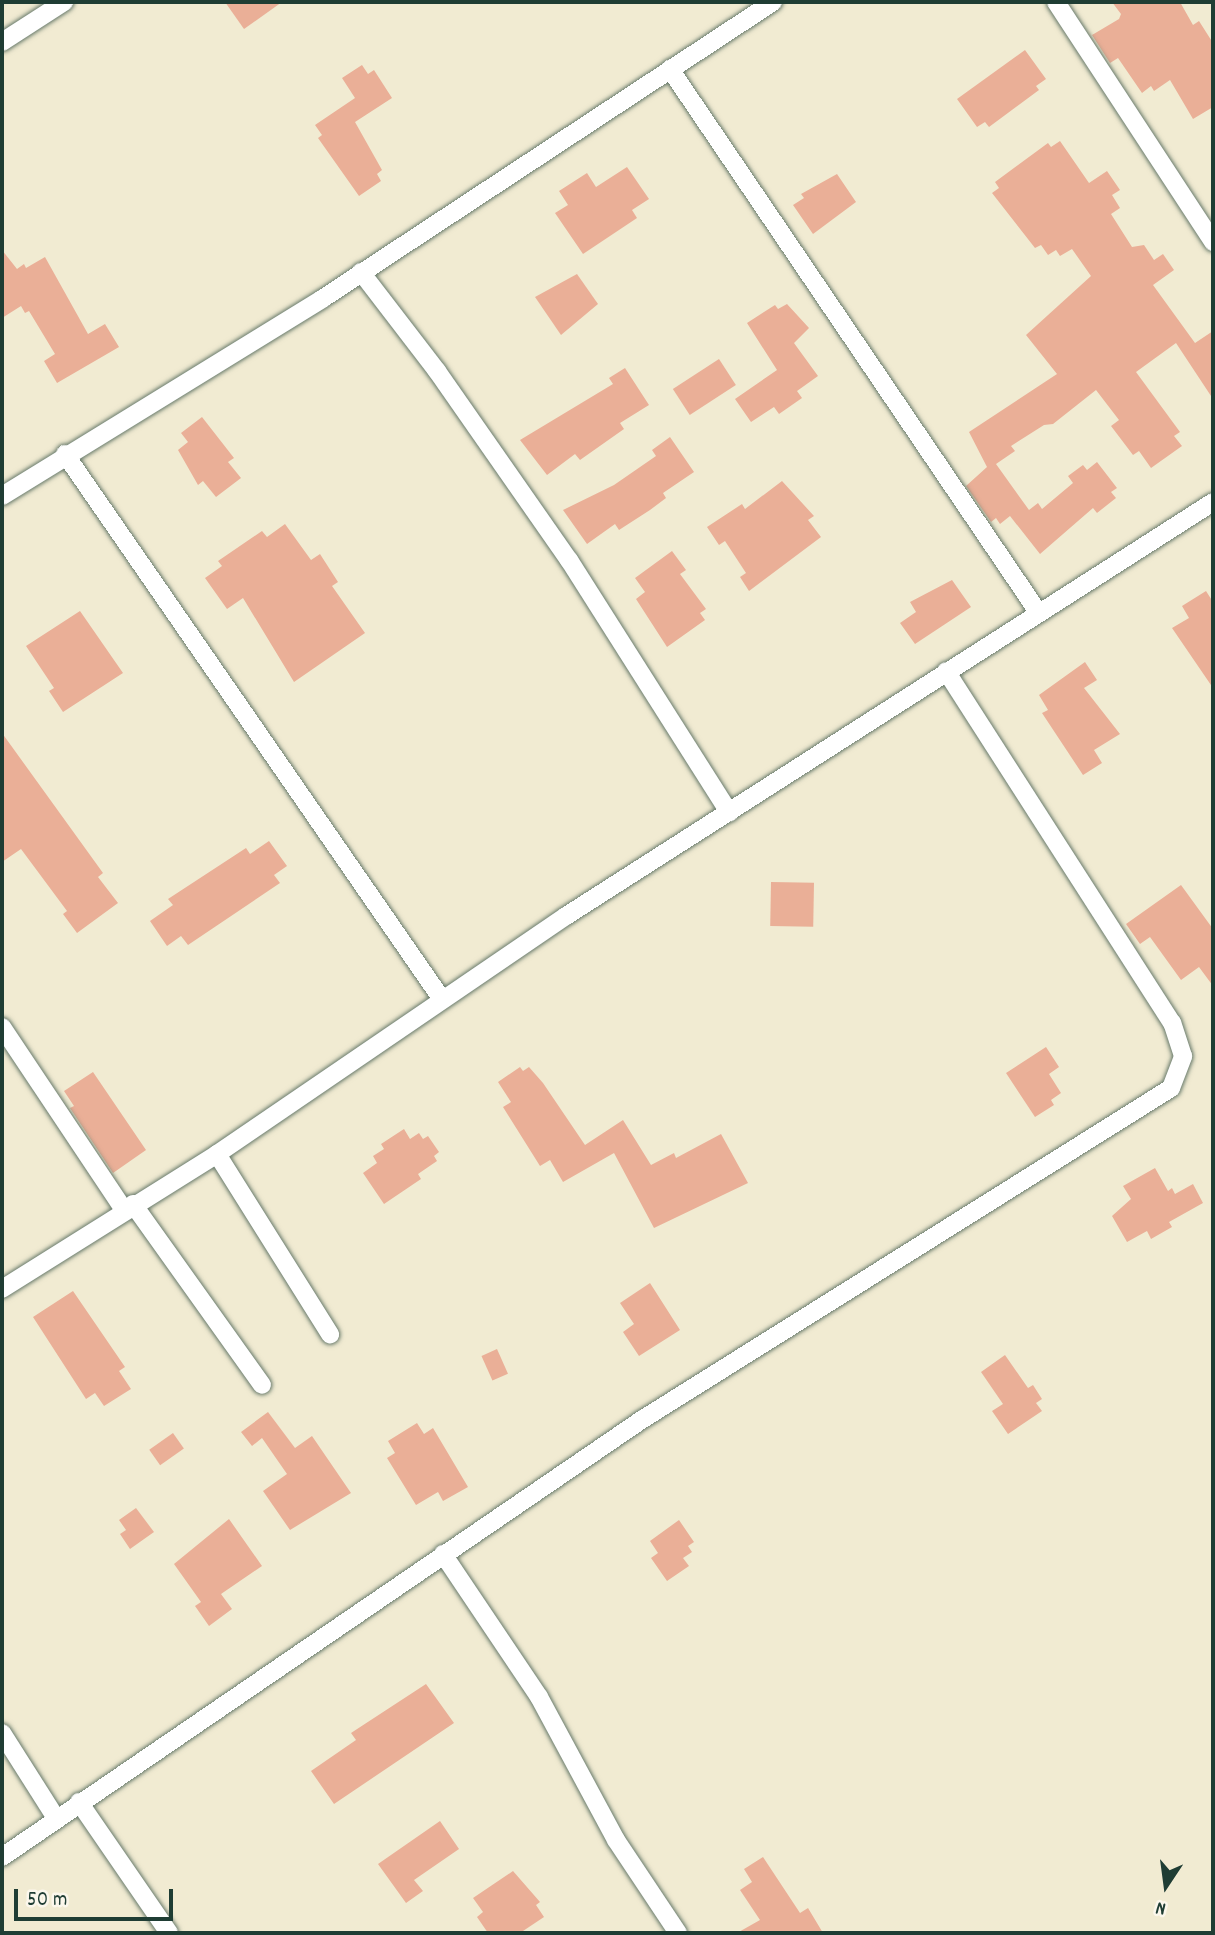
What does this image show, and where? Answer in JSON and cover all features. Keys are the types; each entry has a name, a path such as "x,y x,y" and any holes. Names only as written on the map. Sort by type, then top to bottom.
{"street":[{"path":"2,42 64,2"},
{"path":"2,496 65,454 361,272 773,2"},
{"path":"1056,2 1213,242"},
{"path":"670,69 1038,612"},
{"path":"361,272 437,371 569,560 729,812"},
{"path":"65,454 441,998"},
{"path":"2,1289 217,1154 441,998 946,671 1213,502"},
{"path":"2,1857 443,1554 734,1359 1171,1088 1182,1056 1172,1023 946,671"},
{"path":"2,1027 129,1207 262,1385"},
{"path":"217,1154 330,1334"},
{"path":"443,1554 539,1697 616,1840 678,1933"},
{"path":"2,1733 56,1818"},
{"path":"79,1802 169,1933"}],"building":[{"path":"225,2 282,2 244,29"},
{"path":"1112,2 1180,2 1193,25 1199,21 1213,43 1213,107 1193,119 1170,80 1154,91 1151,86 1142,93 1118,58 1110,63 1092,35 1119,19 1121,14"},
{"path":"1025,50 1046,79 1036,86 1039,90 989,127 985,122 977,127 957,99"},
{"path":"362,65 368,74 374,70 392,98 355,122 382,170 377,174 381,181 359,196 318,138 322,135 315,125 355,98 342,78"},
{"path":"1060,141 1089,183 1107,171 1120,190 1112,195 1120,208 1111,214 1132,247 1144,245 1154,260 1163,254 1174,270 1153,285 1195,343 1213,331 1213,399 1176,343 1136,372 1180,432 1174,436 1182,446 1151,468 1139,451 1133,455 1111,426 1119,420 1096,390 1053,424 1044,425 1011,446 1015,451 996,464 1029,510 1038,503 1042,509 1073,483 1068,476 1083,465 1087,470 1097,462 1117,488 1111,492 1116,498 1097,513 1093,508 1040,554 1010,516 1000,524 996,518 991,522 966,486 987,467 969,432 1057,374 1026,335 1091,276 1072,249 1060,256 1056,250 1048,255 1041,245 1035,248 992,193 999,188 995,182 1048,143 1051,147"},
{"path":"627,167 649,199 632,210 637,218 583,254 555,213 568,205 559,191 587,173 596,187"},
{"path":"837,174 856,202 813,234 793,205 804,198 801,194"},
{"path":"2,250 17,269 24,264 26,268 45,257 88,334 105,324 119,347 57,383 44,361 55,354 29,311 25,313 21,306 2,318"},
{"path":"577,274 598,304 561,335 535,297"},
{"path":"787,304 809,328 794,343 818,376 797,391 802,398 779,414 774,407 751,422 735,399 777,370 747,323 775,305 778,309"},
{"path":"719,359 736,385 690,415 673,389"},
{"path":"625,368 649,405 620,423 624,429 580,460 575,454 547,475 520,440 613,384 609,378"},
{"path":"202,417 234,458 228,462 241,478 216,497 203,481 198,485 178,450 188,442 181,433"},
{"path":"670,437 694,472 663,493 666,498 650,510 619,530 615,524 587,544 563,510 614,485 656,456 652,450"},
{"path":"782,481 814,516 808,520 821,537 749,591 740,577 746,573 725,541 719,545 707,527 742,504 745,509"},
{"path":"285,524 311,560 320,554 338,582 332,586 365,633 294,682 243,598 227,609 205,578 222,566 218,561 262,531 267,537"},
{"path":"672,551 686,570 680,574 706,609 700,613 705,620 667,647 636,599 645,592 635,578"},
{"path":"952,580 971,607 915,644 900,623 916,612 910,602"},
{"path":"1206,591 1213,602 1213,688 1172,628 1189,618 1182,606"},
{"path":"80,611 123,673 63,712 49,691 54,688 26,646"},
{"path":"1085,662 1097,680 1084,688 1120,734 1094,750 1102,763 1083,775 1042,713 1048,710 1039,695"},
{"path":"2,733 103,873 98,877 118,903 77,933 63,914 67,911 21,849 2,862"},
{"path":"269,841 287,866 274,875 280,883 188,945 181,936 167,946 150,921 173,905 168,899 246,848 250,854"},
{"path":"771,882 814,883 813,927 770,926"},
{"path":"1181,885 1213,929 1213,986 1199,967 1181,980 1150,937 1140,944 1126,924"},
{"path":"1046,1047 1059,1067 1049,1074 1061,1093 1051,1100 1054,1105 1035,1117 1006,1073"},
{"path":"520,1067 523,1071 529,1067 543,1083 585,1145 623,1120 651,1165 674,1153 676,1158 721,1134 748,1183 654,1228 614,1153 563,1182 550,1160 540,1166 503,1107 511,1102 498,1082"},
{"path":"93,1072 146,1150 113,1173 70,1108 74,1106 64,1091"},
{"path":"404,1129 410,1139 419,1133 423,1139 428,1136 439,1152 434,1156 437,1161 418,1174 421,1179 384,1204 363,1173 377,1163 373,1156 384,1149 381,1144"},
{"path":"1155,1168 1168,1191 1172,1188 1175,1194 1193,1184 1203,1203 1169,1222 1172,1227 1151,1239 1147,1231 1127,1242 1112,1216 1131,1199 1123,1186"},
{"path":"650,1283 680,1330 639,1356 623,1332 634,1324 620,1303"},
{"path":"73,1291 125,1367 119,1371 131,1389 104,1406 95,1393 86,1399 33,1317"},
{"path":"497,1349 508,1374 492,1381 481,1356"},
{"path":"1005,1355 1028,1388 1033,1385 1042,1399 1036,1403 1042,1411 1008,1434 992,1411 1003,1404 981,1372"},
{"path":"268,1412 295,1448 312,1436 351,1493 290,1530 263,1491 287,1474 262,1438 252,1446 241,1432"},
{"path":"417,1423 424,1434 433,1428 468,1487 443,1501 438,1492 416,1505 387,1458 395,1453 388,1441"},
{"path":"173,1433 184,1449 160,1465 149,1450"},
{"path":"136,1508 154,1532 130,1549 120,1534 126,1530 119,1520"},
{"path":"229,1519 262,1566 221,1594 232,1609 209,1626 195,1606 201,1602 174,1564"},
{"path":"679,1520 694,1542 688,1546 692,1552 683,1558 689,1566 667,1581 651,1558 658,1553 650,1541"},
{"path":"426,1684 454,1723 334,1804 311,1771 356,1740 351,1733"},
{"path":"440,1821 459,1849 414,1880 423,1891 406,1903 378,1864"},
{"path":"763,1857 800,1913 808,1908 823,1933 737,1933 760,1920 740,1890 752,1882 744,1869"},
{"path":"513,1871 540,1902 536,1905 544,1917 520,1933 488,1933 477,1917 483,1912 473,1898"}]}
